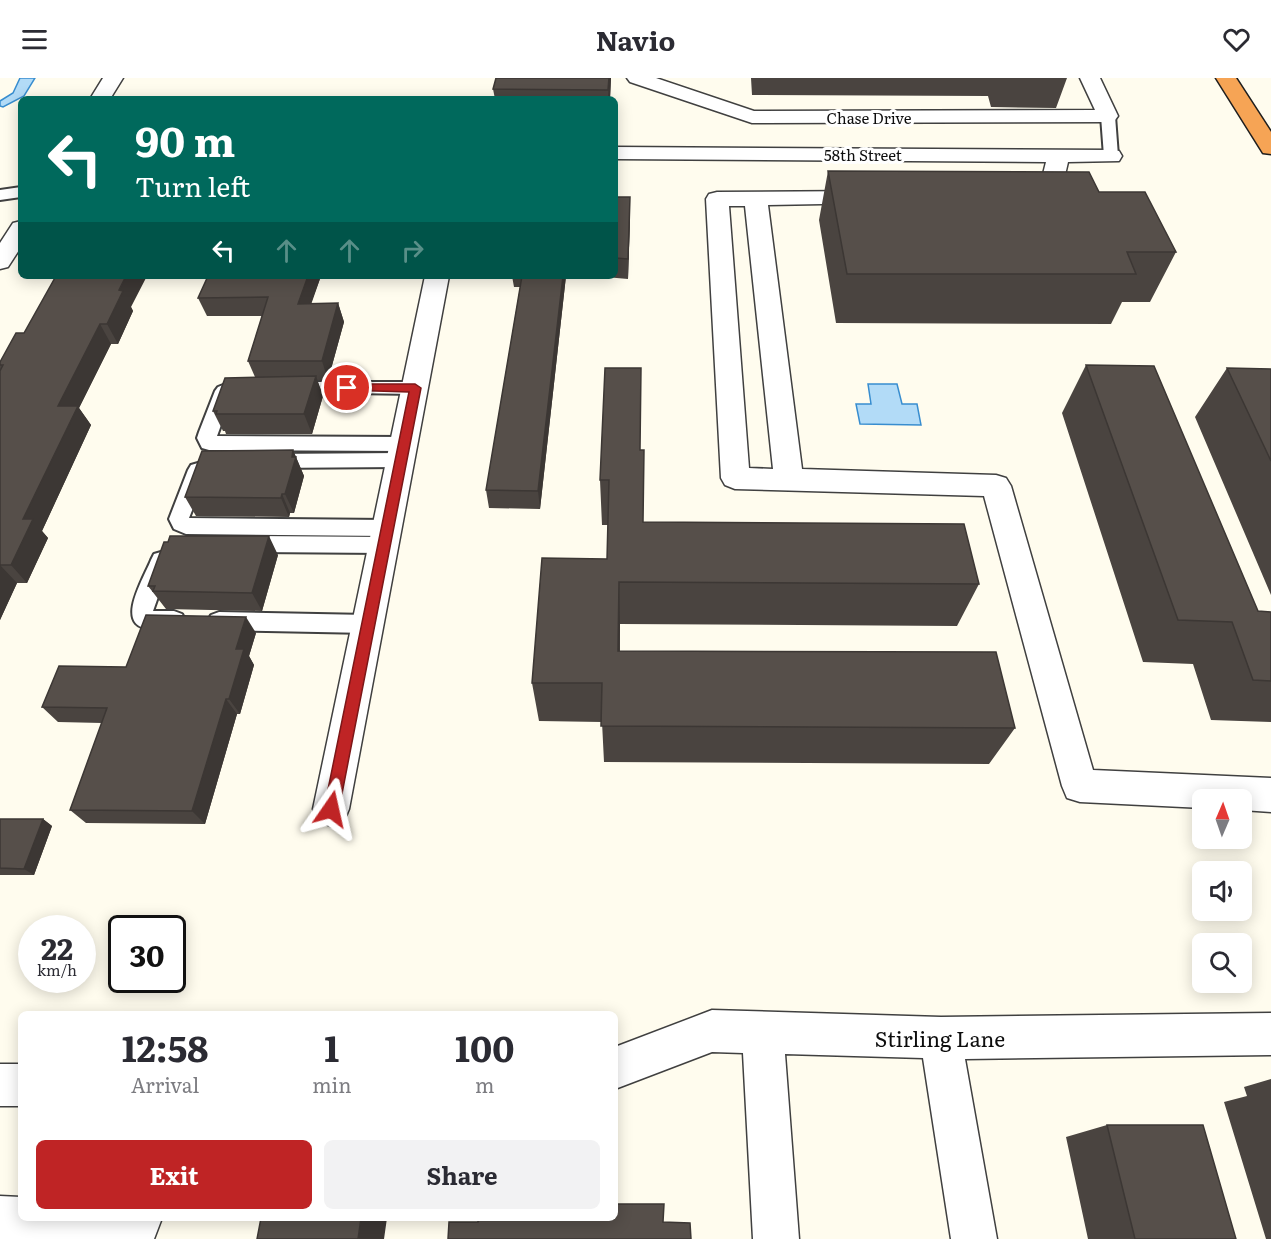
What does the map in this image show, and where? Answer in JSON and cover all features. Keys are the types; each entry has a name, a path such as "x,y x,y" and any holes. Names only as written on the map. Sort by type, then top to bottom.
{"highway":[{"path":"1226,78 1271,148"}],"street":[{"path":"102,96 112,78"},
{"name":"Chase Drive","path":"638,78 752,117 1108,116"},
{"path":"1090,78 1108,116"},
{"name":"58th Street","path":"618,153 1112,156"},
{"path":"1002,197 1049,196 1058,157"},
{"path":"897,198 717,199 735,478 996,486 1080,786 1271,795"},
{"path":"756,199 789,480"},
{"path":"0,262 18,233"},
{"path":"331,809 436,279"},
{"name":"Stirling Lane","path":"618,1067 712,1031 941,1038 1271,1034"},
{"path":"764,1033 776,1239"},
{"path":"941,1038 974,1239"},
{"path":"0,1085 18,1085"},
{"path":"0,1219 18,1220"},
{"path":"30,1221 136,1228 138,1221"}],"lane":[{"path":"1108,116 1112,156"},
{"path":"0,195 18,192"},
{"path":"244,388 224,391 208,432 209,443 402,452"},
{"path":"267,388 415,388"},
{"path":"386,537 186,526 181,524 179,519 200,463 402,452"},
{"path":"368,624 146,620 142,615 142,609 166,548 174,544 386,537"}],"water":[{"path":"20,78 35,78 24,96 18,96 18,99 3,107 0,106 0,101 13,93"},
{"path":"868,384 897,384 902,404 917,404 921,425 860,424 856,404 871,404"}],"building":[{"path":"496,78 609,78 608,90 493,89"},
{"path":"828,171 1089,172 1099,192 1145,192 1176,252 1127,252 1136,274 847,274"},
{"path":"618,197 630,197 628,259 618,258"},
{"path":"54,279 124,279 119,290 123,291 107,324 100,324 58,406 78,406 23,519 33,519 11,565 0,565 0,371 3,365 0,365 0,362 16,333 24,333"},
{"path":"207,279 307,279 298,304 338,303 322,361 248,361 268,297 198,298"},
{"path":"521,279 563,279 538,491 486,490"},
{"path":"1086,365 1154,366 1258,611 1271,612 1271,681 1253,680 1232,622 1178,620"},
{"path":"605,368 641,368 640,450 644,450 643,522 964,524 979,584 619,582 618,651 996,652 1015,728 601,726 602,683 532,683 542,558 607,559 609,480 600,480"},
{"path":"1227,368 1271,369 1271,461"},
{"path":"316,376 304,414 216,414 217,411 213,411 225,378"},
{"path":"293,450 292,457 296,457 285,494 282,494 281,498 185,497 202,451"},
{"path":"170,536 269,536 252,593 153,591 155,586 148,586 164,542 168,542"},
{"path":"146,615 246,617 236,649 244,649 229,699 226,699 192,811 70,810 107,708 42,707 59,666 126,667"},
{"path":"0,819 43,819 24,869 0,868"},
{"path":"1107,1125 1203,1125 1236,1239 1135,1239"},
{"path":"618,1204 664,1204 663,1222 690,1223 691,1239 448,1239 449,1222 618,1221"},
{"path":"260,1221 361,1221 358,1239 257,1239"}],"route":[{"path":"331,809 415,388 347,388"}]}
